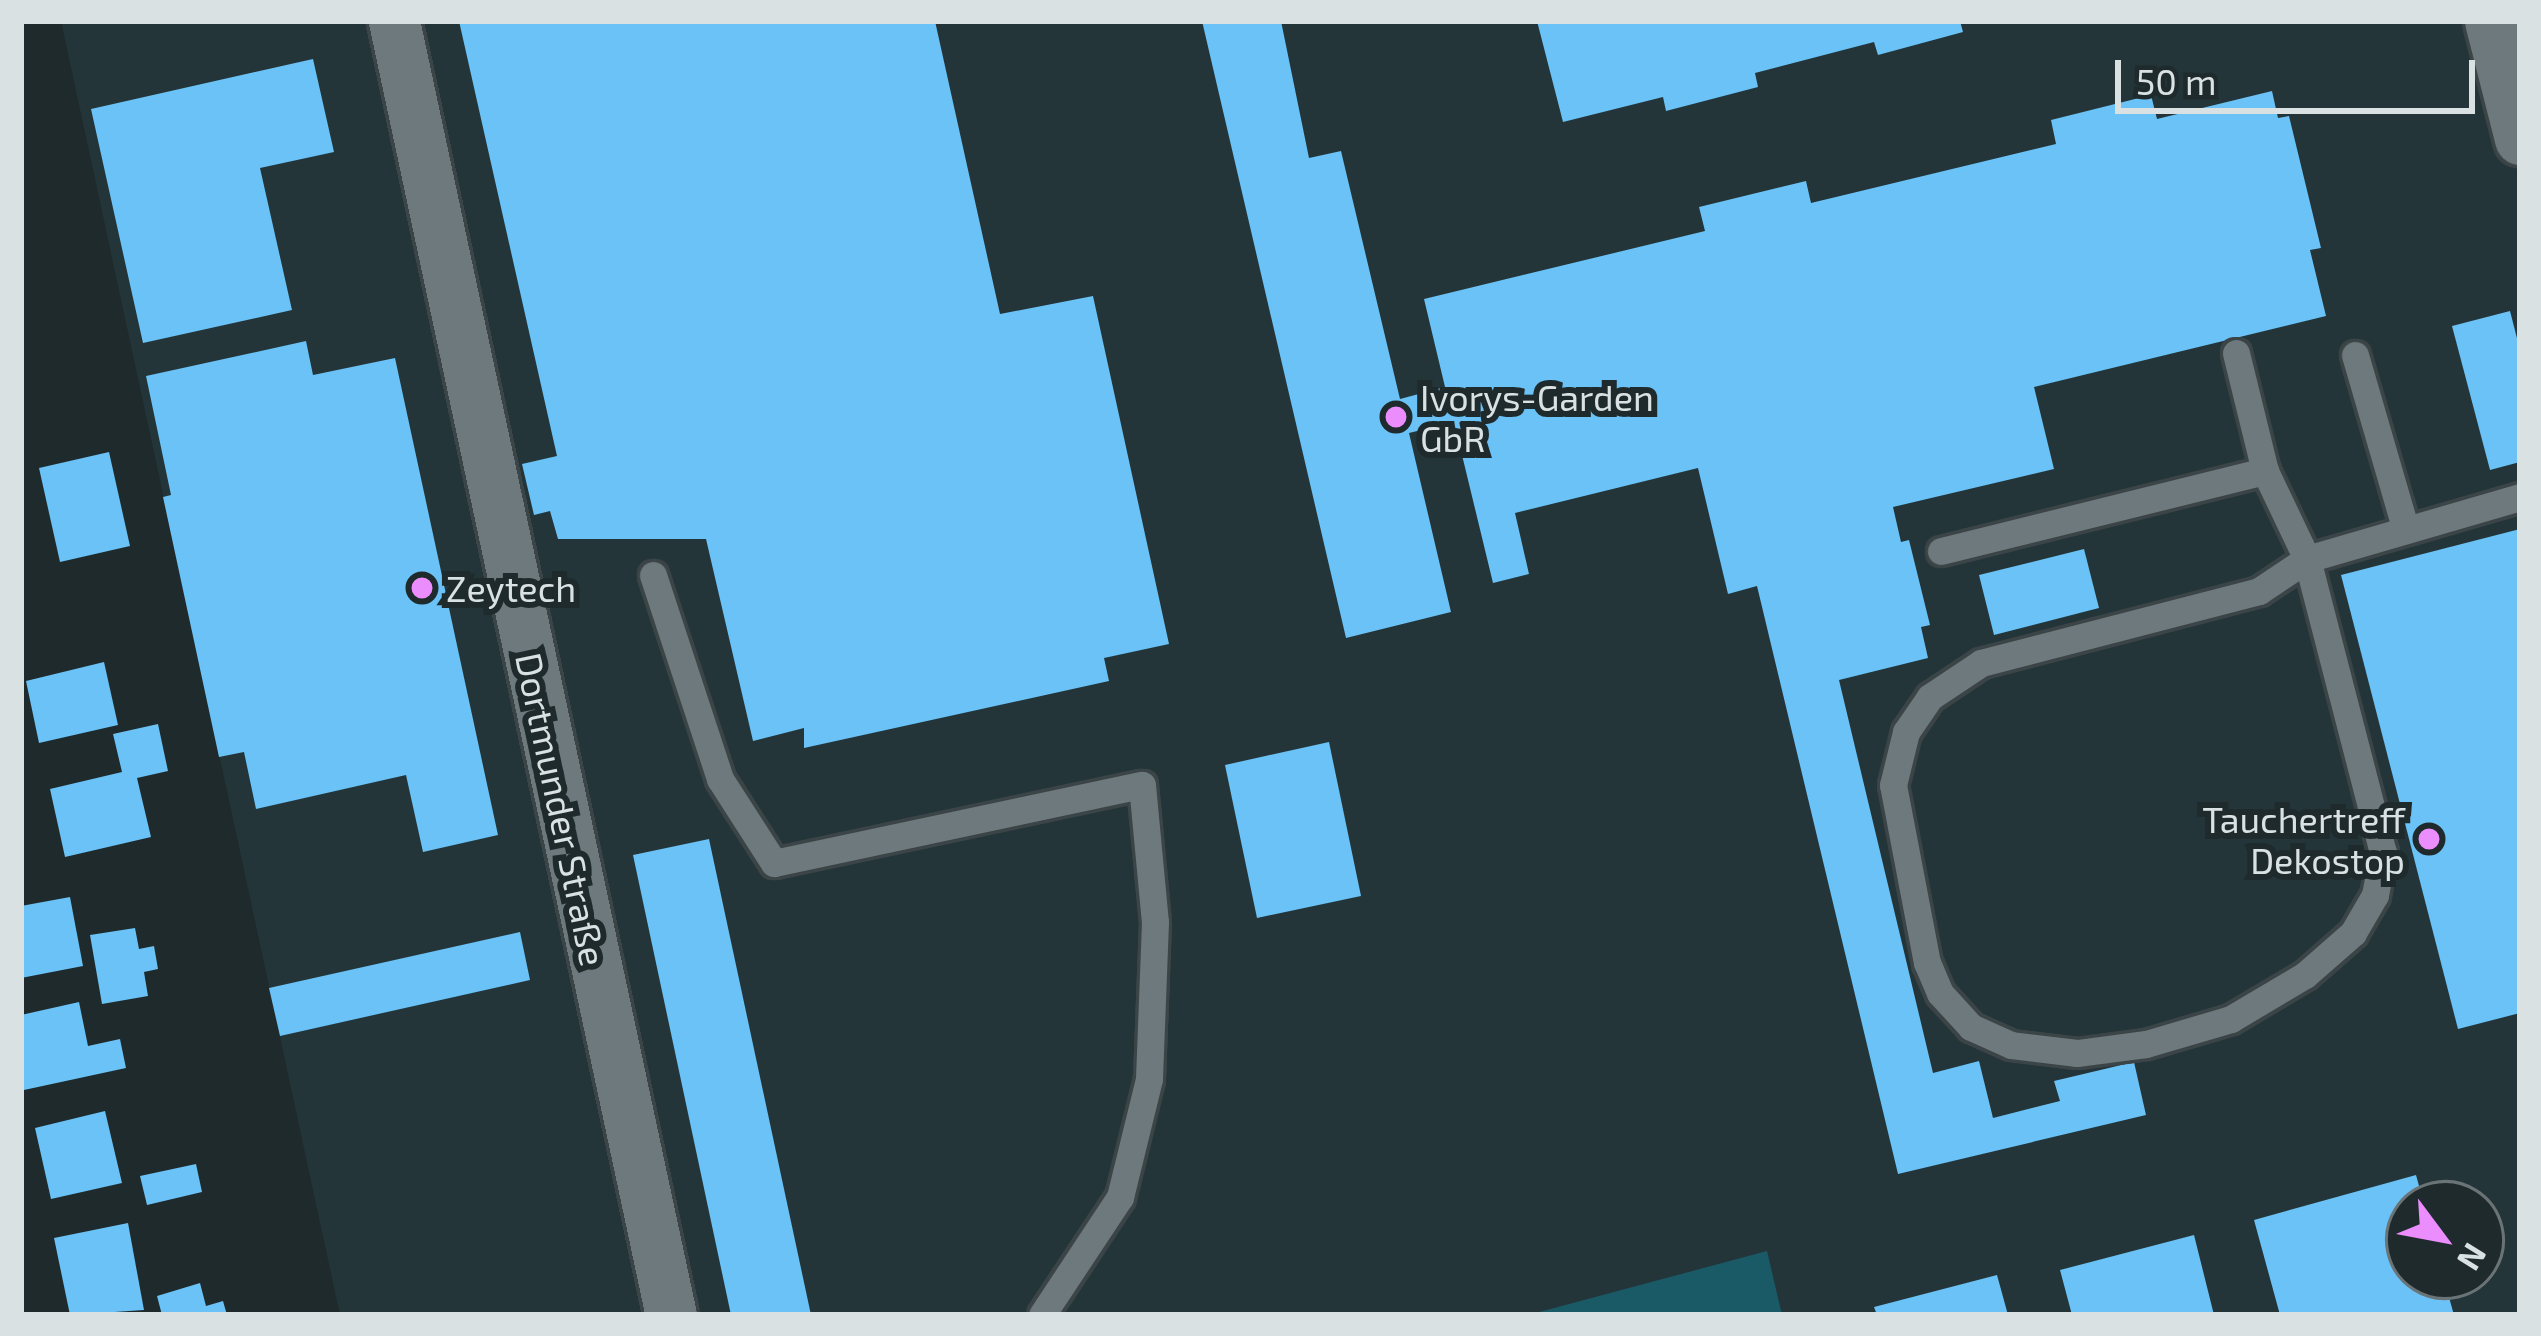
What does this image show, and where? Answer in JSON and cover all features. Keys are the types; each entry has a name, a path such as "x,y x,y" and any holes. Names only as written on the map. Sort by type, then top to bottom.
{"street":[{"name":"Dortmunder Straße","path":"394,21 671,1315"},
{"path":"2490,21 2520,139"}],"lane":[{"path":"2236,353 2265,471 2307,559 2383,852 2375,895 2353,933 2305,975 2231,1019 2146,1044 2077,1053 2012,1046 1971,1027 1940,993 1927,962 1893,785 1906,732 1930,697 1981,663 2259,591 2307,559 2520,496"},
{"path":"2355,355 2406,530"},
{"path":"1941,551 2265,471"},
{"path":"652,575 720,779 774,863 1142,785 1155,922 1150,1079 1120,1197 1042,1315"}],"shaded area":[{"path":"61,21 2520,21 2520,1315 340,1315"},
{"path":"1767,1251 1782,1315 1528,1315"}],"building":[{"path":"459,21 935,21 1000,314 1093,296 1169,644 1104,658 1109,681 804,748 804,728 753,741 706,539 558,539 550,511 534,515 522,464 557,456"},
{"path":"1202,21 1281,21 1309,158 1341,151 1400,399 1445,387 1424,299 1705,231 1699,207 1806,181 1811,203 2056,144 2051,120 2151,95 2157,119 2272,91 2278,118 2289,116 2321,248 2310,250 2326,316 2034,387 2054,469 1893,507 1901,542 1909,540 1930,625 1921,627 1928,658 1839,680 1933,1073 1979,1061 1993,1118 2060,1101 2054,1081 2134,1062 2146,1115 1898,1174 1757,586 1728,594 1698,468 1515,513 1529,574 1493,583 1454,422 1409,433 1451,612 1346,638"},
{"path":"1537,21 1960,21 1963,32 1878,55 1874,42 1755,73 1758,87 1666,111 1663,97 1563,122"},
{"path":"313,59 334,152 260,168 292,310 143,343 91,109"},
{"path":"2510,311 2520,350 2520,462 2490,470 2452,326"},
{"path":"306,341 313,375 395,358 498,835 423,852 406,775 256,809 244,752 219,757 163,497 171,495 146,376"},
{"path":"109,452 130,546 60,562 39,468"},
{"path":"2520,529 2520,1013 2458,1029 2341,575"},
{"path":"2084,549 2099,608 1994,635 1979,575"},
{"path":"104,662 118,725 39,743 26,681"},
{"path":"158,724 168,771 137,778 151,837 65,857 50,789 122,772 113,734"},
{"path":"1329,742 1361,896 1257,918 1225,765"},
{"path":"709,839 811,1315 731,1315 633,855"},
{"path":"70,897 83,966 21,978 21,906"},
{"path":"135,928 139,949 154,946 158,969 144,972 148,996 102,1004 90,935"},
{"path":"520,932 530,980 280,1036 269,988"},
{"path":"79,1002 88,1046 120,1039 126,1068 24,1090 21,1015"},
{"path":"105,1111 122,1183 51,1199 35,1128"},
{"path":"196,1164 202,1192 147,1205 140,1176"},
{"path":"2385,1184 2385,1300 2450,1300 2454,1315 2280,1315 2254,1220"},
{"path":"128,1223 144,1310 70,1315 54,1238"},
{"path":"2194,1235 2214,1315 2072,1315 2060,1270"},
{"path":"1997,1275 2008,1315 1877,1315 1874,1307"},
{"path":"200,1283 206,1306 223,1301 227,1315 162,1315 157,1296"}],"place":[{"name":"Ivorys-Garden GbR","path":"1396,417"},
{"name":"Zeytech","path":"422,588"},
{"name":"Tauchertreff Dekostop","path":"2429,839"}]}
